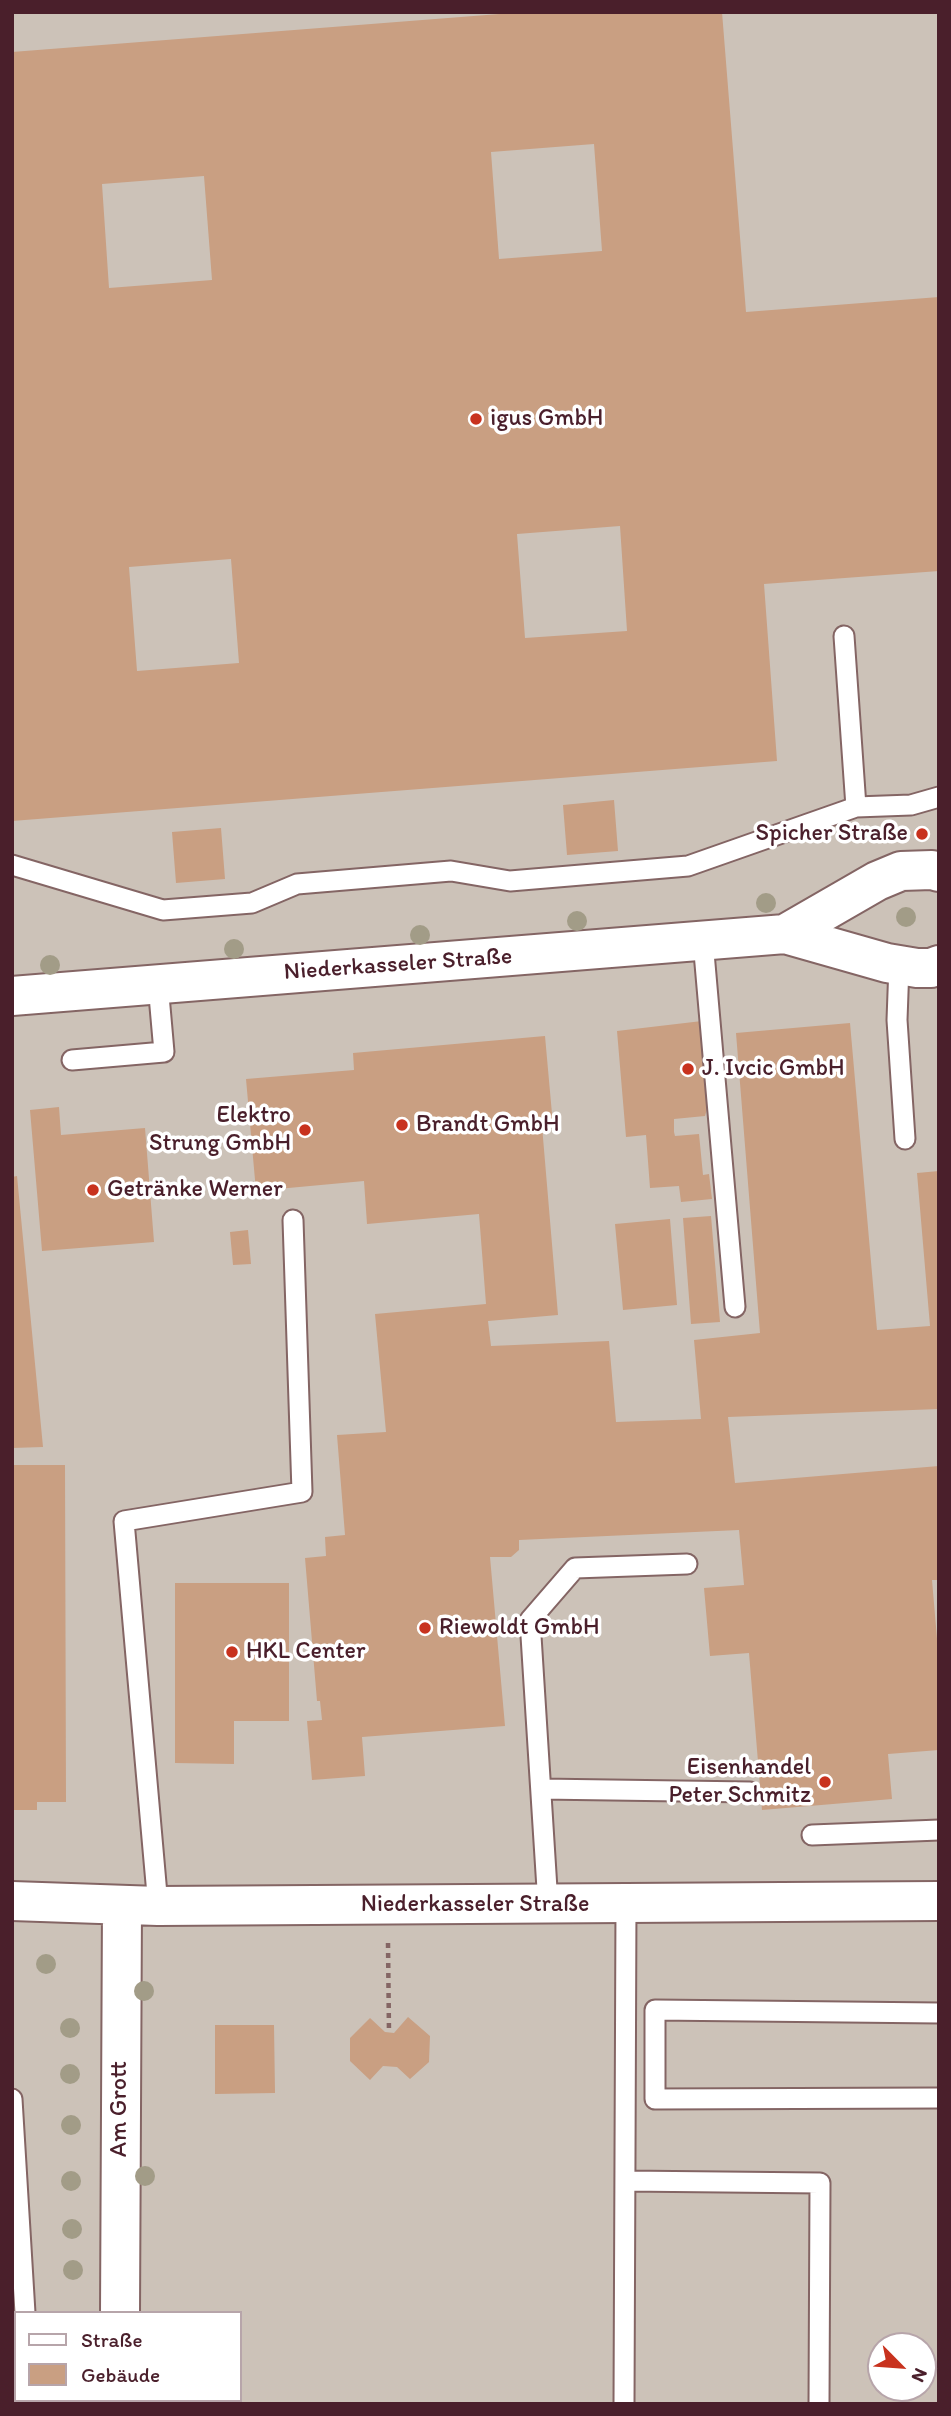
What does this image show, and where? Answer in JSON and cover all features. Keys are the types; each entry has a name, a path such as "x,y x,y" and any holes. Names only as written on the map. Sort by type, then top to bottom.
{"street":[{"name":"Niederkasseler Straße","path":"785,934 877,881 901,872 939,872"},
{"name":"Niederkasseler Straße","path":"12,996 785,934 899,965 931,968 939,965"},
{"name":"Niederkasseler Straße","path":"12,1901 140,1906 939,1902"},
{"name":"Am Grott","path":"120,2311 140,1906"}],"lane":[{"path":"844,636 856,807"},
{"path":"12,865 163,910 252,903 297,884 451,871 510,881 688,866 856,807 911,805 939,797"},
{"path":"703,941 734,1307"},
{"path":"899,965 897,1020 905,1139"},
{"path":"72,1060 164,1052 158,984"},
{"path":"140,1906 124,1521 302,1492 293,1220"},
{"path":"548,1905 530,1620 575,1568 687,1564"},
{"path":"541,1789 750,1792"},
{"path":"812,1835 939,1830"},
{"path":"624,2404 626,1905"},
{"path":"939,2013 655,2010 655,2099 939,2098"},
{"path":"12,2099 25,2311"},
{"path":"625,2181 820,2183 818,2404"}],"path":[{"path":"387,1905 389,2033"}],"shaded area":[{"path":"12,12 939,12 939,2404 12,2404"}],"building":[{"name":"igus GmbH","path":"525,12 722,12 746,312 939,297 939,571 764,584 777,761 12,821 12,52","holes":["594,144 602,251 499,259 491,152","204,176 212,280 109,288 102,184","620,526 627,631 525,638 517,534","231,559 239,663 137,671 129,567"]},
{"path":"614,800 618,851 567,855 563,805"},
{"path":"221,828 225,879 176,883 172,832"},
{"path":"702,1021 709,1102 705,1116 674,1119 674,1132 675,1136 699,1134 703,1175 709,1174 712,1199 681,1202 679,1186 650,1188 646,1135 626,1137 617,1031"},
{"path":"850,1023 877,1330 930,1326 917,1173 939,1171 939,1409 728,1417 735,1483 939,1466 939,1580 932,1580 939,1662 939,1750 888,1754 892,1799 762,1810 749,1653 710,1656 704,1588 744,1585 739,1530 519,1540 519,1550 511,1557 490,1557 505,1726 362,1737 365,1776 312,1780 307,1721 322,1720 320,1701 317,1701 305,1558 326,1556 325,1537 345,1535 337,1435 386,1432 375,1314 486,1304 479,1214 367,1224 364,1181 256,1191 246,1079 354,1070 353,1053 545,1036 553,1125 542,1126 558,1315 488,1321 491,1346 609,1341 616,1422 701,1419 694,1340 760,1333 736,1033"},
{"name":"Getränke Werner","path":"59,1107 61,1135 145,1128 154,1242 42,1251 30,1110"},
{"path":"17,1176 43,1447 12,1448 12,1177"},
{"path":"711,1216 720,1322 691,1324 683,1218"},
{"path":"670,1219 677,1305 623,1310 615,1224"},
{"path":"248,1230 251,1264 233,1265 230,1232"},
{"path":"12,1465 65,1465 66,1802 37,1802 37,1810 12,1810"},
{"name":"HKL Center","path":"175,1583 289,1583 289,1721 234,1721 234,1764 175,1763"},
{"path":"408,2017 430,2036 429,2062 410,2079 397,2067 383,2066 370,2080 350,2061 350,2038 370,2018 385,2032 394,2033"},
{"path":"215,2025 274,2025 275,2093 215,2094"}],"place":[{"name":"igus GmbH","path":"476,419"},
{"name":"Spicher Straße","path":"922,834"},
{"name":"J. Ivcic GmbH","path":"688,1069"},
{"name":"Brandt GmbH","path":"402,1125"},
{"name":"Elektro Strung GmbH","path":"305,1130"},
{"name":"Getränke Werner","path":"93,1190"},
{"name":"Riewoldt GmbH","path":"425,1628"},
{"name":"HKL Center","path":"232,1652"},
{"name":"Eisenhandel Peter Schmitz","path":"825,1782"}]}
